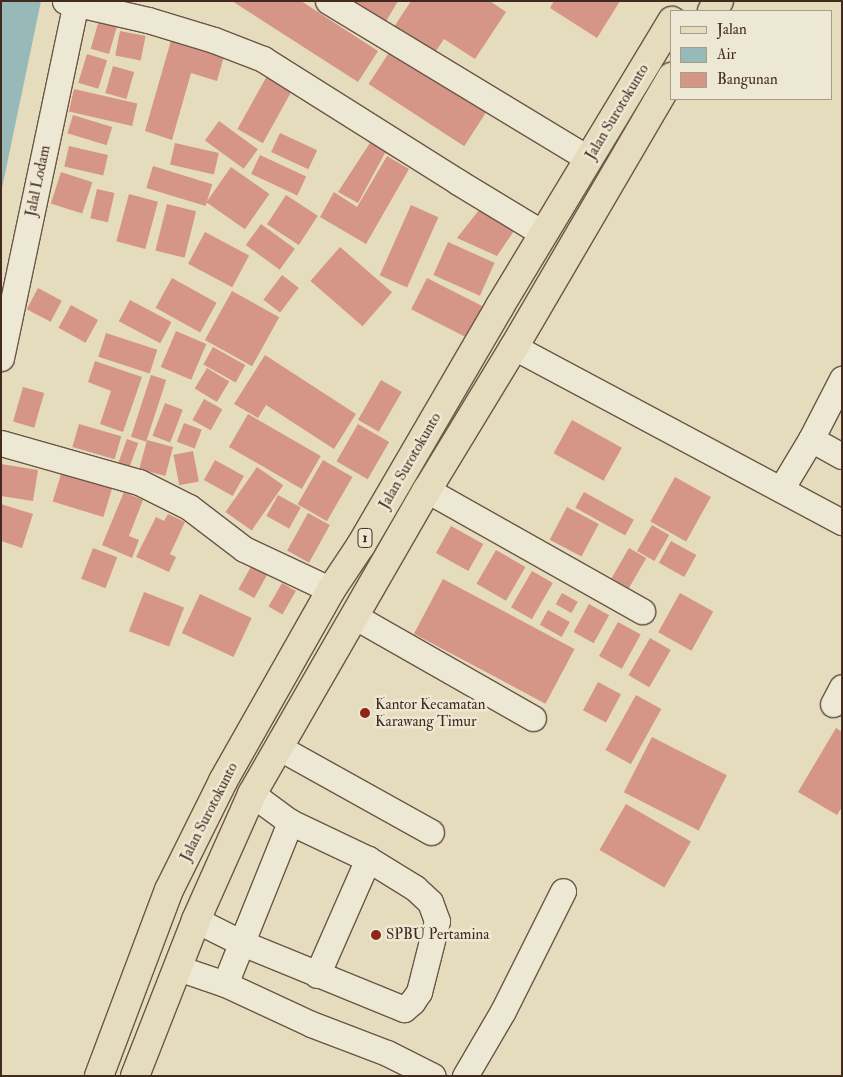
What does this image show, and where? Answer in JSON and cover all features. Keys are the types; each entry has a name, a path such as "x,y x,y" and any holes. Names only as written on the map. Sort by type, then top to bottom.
{"main road":[{"name":"Jalan Surotokunto","path":"98,1076 169,890 224,780 331,590 361,545 670,24"},
{"name":"Jalan Surotokunto","path":"135,1076 196,920 252,794 427,490 514,348 670,80"},
{"path":"361,545 388,559"}],"street":[{"path":"328,1 589,159"},
{"path":"72,2 148,20 214,40 263,58 458,182 544,234"},
{"name":"Jalal Lodam","path":"1,358 72,2"},
{"path":"514,348 842,522"},
{"path":"781,489 811,439 842,379"},
{"path":"811,439 842,456"},
{"path":"1,443 139,482 190,507 244,549 331,590"},
{"path":"427,490 642,612"},
{"path":"354,616 533,718"},
{"path":"278,747 430,832"},
{"path":"196,920 242,943 404,1009 419,992 437,921 430,902 415,888 368,859 290,822 252,794"},
{"path":"225,984 290,822"},
{"path":"318,975 368,859"},
{"path":"465,1076 503,1010 563,891"},
{"path":"178,968 225,984 311,1024 387,1053 433,1076"}],"water":[{"path":"1,1 41,1 1,193"}],"building":[{"path":"232,1 301,1 378,51 358,82"},
{"path":"354,1 398,1 381,30 349,10"},
{"path":"411,1 490,1 506,12 475,59 444,39 432,57 392,30"},
{"path":"554,1 620,1 597,38 550,8"},
{"path":"99,20 117,25 109,54 91,49"},
{"path":"120,31 146,36 141,61 115,56"},
{"path":"172,37 225,53 217,81 191,73 172,140 145,131"},
{"path":"392,48 488,110 464,146 369,84"},
{"path":"87,54 107,60 98,89 78,83"},
{"path":"113,66 134,72 126,99 105,93"},
{"path":"268,74 293,88 263,143 237,129"},
{"path":"74,89 137,104 132,126 69,111"},
{"path":"73,115 112,127 107,145 67,133"},
{"path":"219,121 258,149 244,169 205,140"},
{"path":"377,132 412,168 385,153 358,203 338,192"},
{"path":"280,133 317,150 308,169 271,152"},
{"path":"175,143 219,153 214,175 170,164"},
{"path":"69,146 108,155 103,175 64,166"},
{"path":"260,155 306,177 297,196 251,174"},
{"path":"387,156 409,169 366,244 320,217 334,192 357,207"},
{"path":"153,166 212,184 206,206 146,188"},
{"path":"231,167 270,194 245,229 206,202"},
{"path":"61,172 92,182 82,214 51,203"},
{"path":"97,189 115,193 108,222 90,218"},
{"path":"129,194 158,202 145,249 116,241"},
{"path":"286,195 318,216 299,245 267,224"},
{"path":"167,204 196,211 184,258 155,251"},
{"path":"411,205 438,217 407,288 380,275"},
{"path":"483,205 518,225 497,256 457,238"},
{"path":"261,224 295,249 280,270 246,245"},
{"path":"205,232 249,255 232,287 188,264"},
{"path":"448,242 495,263 480,296 433,275"},
{"path":"340,247 392,292 363,326 310,281"},
{"path":"282,275 299,288 280,312 263,300"},
{"path":"172,278 217,303 200,332 156,308"},
{"path":"427,278 484,307 468,338 411,309"},
{"path":"38,288 62,301 51,322 27,309"},
{"path":"232,291 279,317 252,366 205,340"},
{"path":"130,300 171,322 160,343 119,321"},
{"path":"71,305 98,320 86,343 58,328"},
{"path":"176,331 206,344 191,380 161,367"},
{"path":"106,333 157,350 150,373 98,357"},
{"path":"213,347 245,365 236,382 203,364"},
{"path":"265,355 356,414 334,449 266,405 258,418 234,404"},
{"path":"95,361 142,377 123,432 100,424 111,391 88,382"},
{"path":"207,368 229,381 217,402 195,389"},
{"path":"151,375 166,380 146,442 131,437"},
{"path":"381,380 402,392 379,432 358,420"},
{"path":"23,387 44,393 34,428 13,422"},
{"path":"204,399 222,409 211,430 192,420"},
{"path":"165,403 183,410 170,442 152,436"},
{"path":"248,414 321,456 302,489 229,447"},
{"path":"572,420 622,448 603,481 554,453"},
{"path":"184,423 202,430 195,448 177,442"},
{"path":"79,424 121,436 115,459 72,447"},
{"path":"358,424 389,442 368,479 336,461"},
{"path":"127,439 138,443 130,467 118,462"},
{"path":"147,440 173,447 165,476 139,469"},
{"path":"193,451 199,481 179,485 173,455"},
{"path":"215,460 244,476 233,496 204,480"},
{"path":"323,460 352,477 327,521 298,504"},
{"path":"1,464 38,470 33,501 1,496"},
{"path":"257,467 283,485 252,530 225,512"},
{"path":"62,471 113,486 103,517 53,502"},
{"path":"675,477 711,497 686,541 650,522"},
{"path":"124,492 143,500 129,536 139,540 132,558 102,545"},
{"path":"584,492 634,520 625,535 575,508"},
{"path":"278,495 301,508 289,529 266,516"},
{"path":"1,504 33,514 22,548 1,541"},
{"path":"567,507 599,524 581,557 550,540"},
{"path":"308,513 330,525 309,563 287,551"},
{"path":"168,514 185,522 170,554 176,557 169,572 136,557 156,517 164,521"},
{"path":"652,525 669,535 654,561 637,551"},
{"path":"451,526 483,544 468,571 436,553"},
{"path":"671,541 696,555 684,577 659,563"},
{"path":"93,548 117,557 105,588 81,579"},
{"path":"629,548 646,558 629,588 612,578"},
{"path":"496,550 525,567 506,601 476,584"},
{"path":"253,563 269,572 254,598 238,589"},
{"path":"532,571 553,583 532,619 511,607"},
{"path":"443,579 575,649 545,704 414,634"},
{"path":"282,583 296,591 282,614 268,606"},
{"path":"144,592 184,607 169,647 129,631"},
{"path":"562,593 578,602 571,613 556,604"},
{"path":"680,593 713,611 691,651 658,632"},
{"path":"200,594 252,618 233,657 182,633"},
{"path":"589,604 609,615 594,643 573,632"},
{"path":"548,610 570,622 562,637 540,625"},
{"path":"618,622 641,635 622,669 599,656"},
{"path":"650,638 671,650 649,687 628,675"},
{"path":"598,682 621,694 606,722 583,710"},
{"path":"636,695 661,709 631,764 605,750"},
{"path":"836,728 842,732 842,807 837,815 798,792"},
{"path":"652,737 727,775 699,830 624,792"},
{"path":"626,804 691,842 664,887 600,850"}],"place":[{"name":"Kantor Kecamatan Karawang Timur","path":"365,713"},
{"name":"SPBU Pertamina","path":"376,935"}]}
